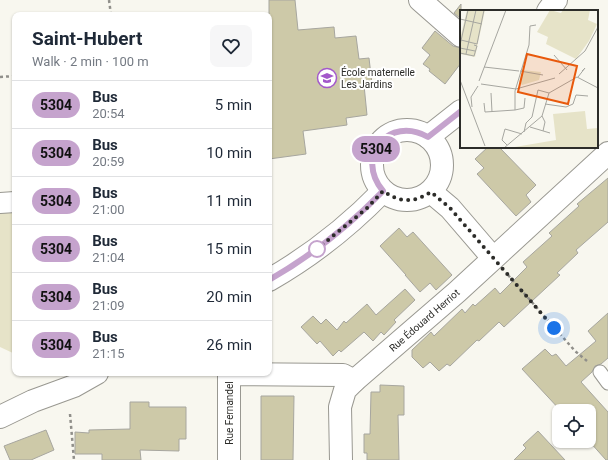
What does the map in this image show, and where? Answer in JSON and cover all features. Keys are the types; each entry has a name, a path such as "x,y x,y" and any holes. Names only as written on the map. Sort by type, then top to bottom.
{"street":[{"path":"420,0 460,35"},
{"path":"549,10 556,0"},
{"path":"428,137 460,112"},
{"path":"402,130 413,130 428,137 440,152 442,161 442,172 440,178 431,192 412,200 402,200 392,197 383,191 377,184 372,170 373,156 377,146 392,133 402,130"},
{"name":"Rue Édouard Herriot","path":"341,460 340,407 345,390 457,292 608,153"},
{"path":"272,278 328,241 366,209 383,191"},
{"path":"431,192 450,208 493,258"},
{"path":"0,203 12,202"},
{"name":"Rue Fernandel","path":"272,374 343,375 354,382"},
{"path":"0,417 33,401 74,386 92,376"},
{"name":"Rue Fernandel","path":"229,376 229,460"}],"lane":[{"path":"600,372 608,383"}],"path":[{"path":"109,0 111,12"},
{"path":"0,76 12,76"},
{"path":"493,258 575,351 600,372"},
{"path":"70,414 74,460"}],"shaded area":[{"path":"12,191 12,353 0,347 0,193"}],"building":[{"path":"269,0 295,0 298,30 334,27 335,38 356,36 359,59 369,58 372,84 364,85 367,115 346,118 347,125 303,131 306,154 272,159 272,12 269,12"},
{"path":"461,4 460,18 454,13"},
{"path":"435,31 453,46 460,48 460,64 445,84 423,64 430,55 422,48"},
{"path":"487,148 500,148 536,185 526,195 531,202 516,216 477,174 484,168 475,159"},
{"path":"608,178 608,222 576,250 578,253 557,273 560,275 504,327 499,322 479,341 477,340 450,366 447,364 439,371 430,362 423,368 412,357 412,350 431,332 434,336 462,309 465,313 473,304 475,306 495,288 500,294 527,267 523,262 552,236 549,233 579,206 577,204"},
{"path":"399,228 407,237 413,232 452,275 436,290 430,283 420,292 380,246"},
{"path":"405,289 415,300 394,320 396,322 384,335 381,332 373,341 364,332 341,352 339,350 333,356 320,341 317,344 301,327 313,316 321,324 326,319 337,330 344,321 346,323 367,304 376,315"},
{"path":"608,313 608,358 601,364 595,366 592,372 581,382 608,412 608,460 606,460 595,448 596,404 554,404 522,369 545,349 552,356 556,354 566,366 596,341 588,331"},
{"path":"380,385 404,386 404,415 398,415 399,460 367,460 367,453 364,453 364,434 370,434 371,392 380,392"},
{"path":"261,396 294,396 293,460 261,460"},
{"path":"130,402 149,402 149,407 186,407 186,439 179,439 179,451 140,450 141,460 102,460 102,454 75,454 75,432 89,433 89,430 130,429"},
{"path":"46,430 54,450 31,460 10,460 4,446"},
{"path":"538,431 552,446 552,448 554,448 565,460 514,460 526,448 523,445"}],"bus line":[{"name":"5304","path":"272,278 328,241 366,209 383,191 377,184 373,175 372,166 373,156 377,146 384,139 392,133 402,130 413,130 428,137 460,112"}],"place":[{"name":"École maternelle Les Jardins","path":"327,78"}],"route":[{"path":"317,249 366,209 383,191 392,197 402,200 412,200 431,192 450,208 554,328"}]}
